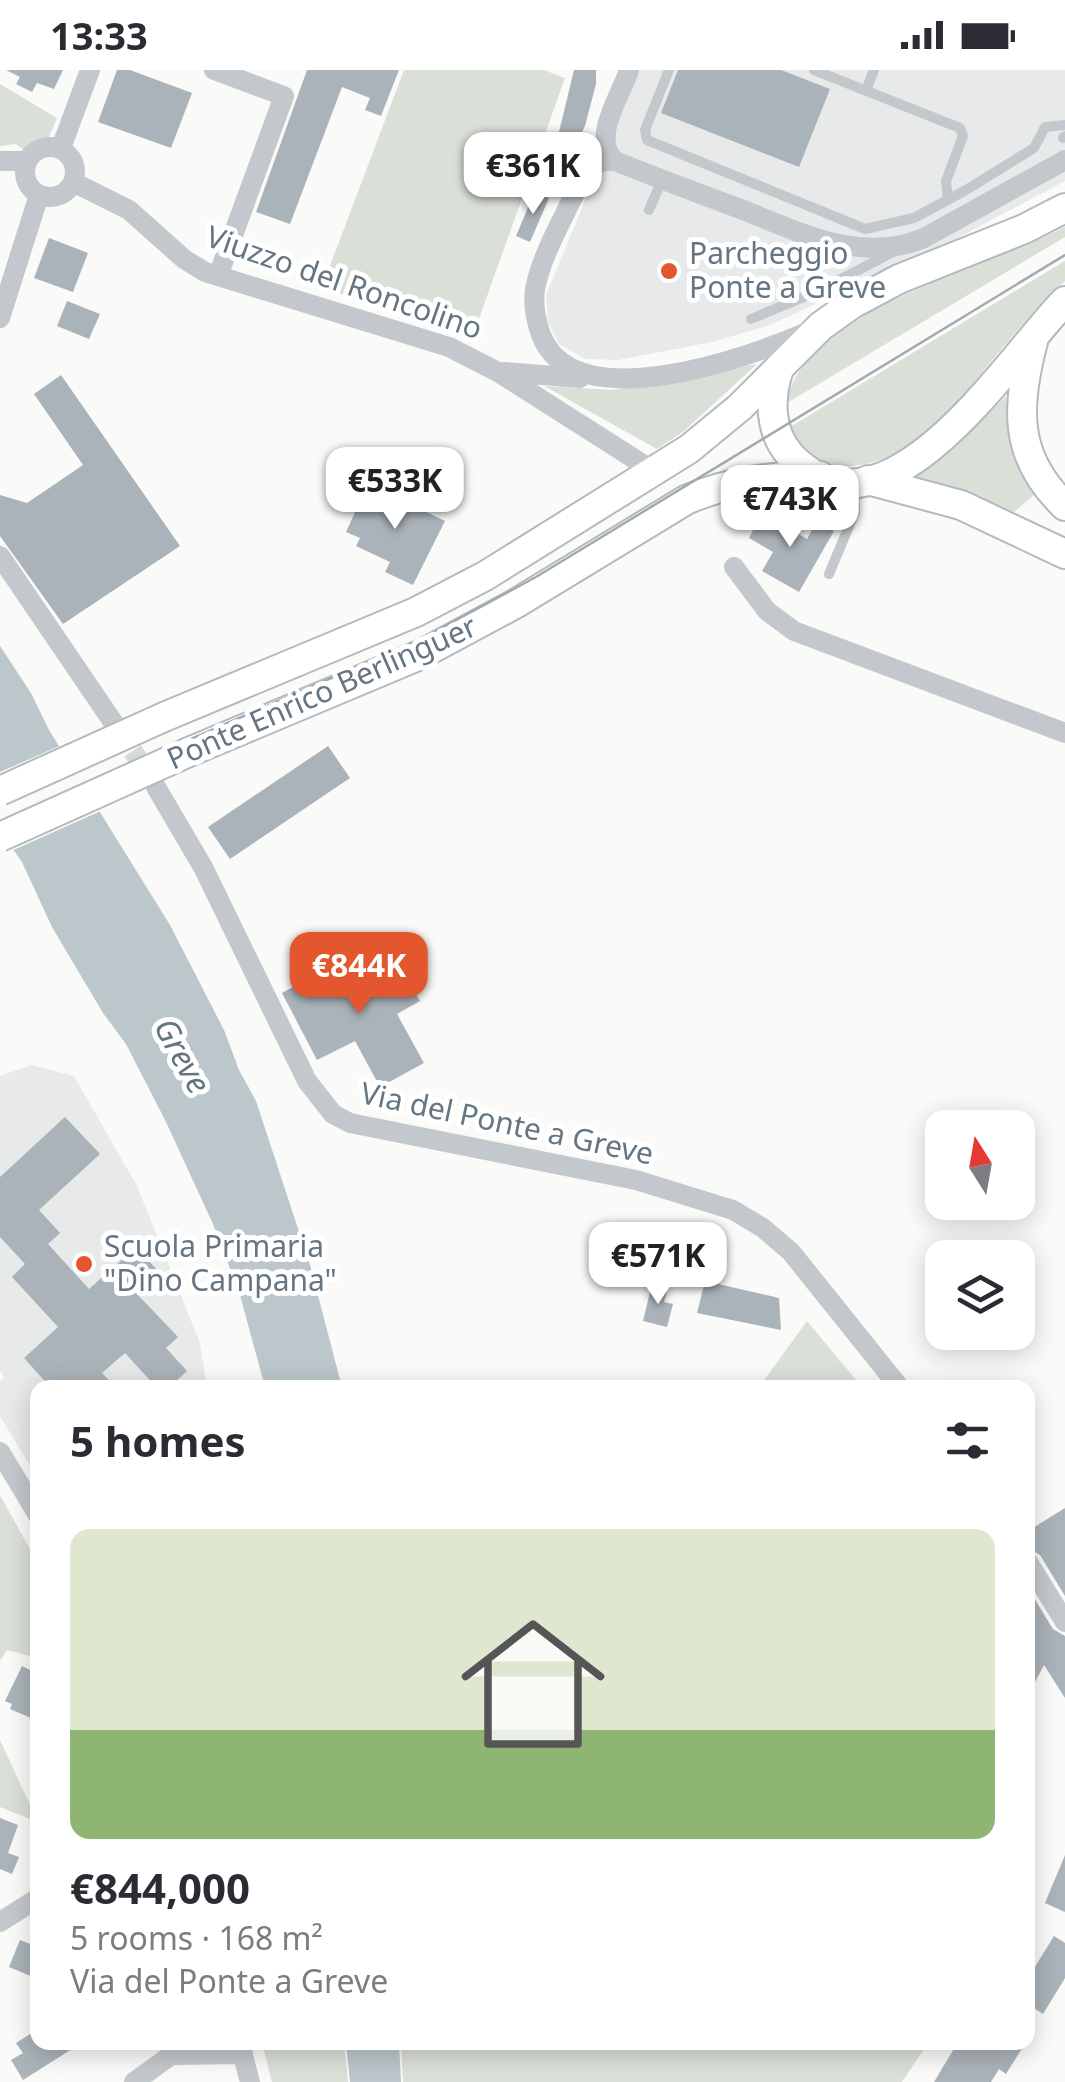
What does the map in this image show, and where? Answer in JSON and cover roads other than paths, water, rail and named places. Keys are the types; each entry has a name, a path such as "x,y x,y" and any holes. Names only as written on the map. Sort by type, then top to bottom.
{"main road":[{"name":"Ponte Enrico Berlinguer","path":"0,791 164,717 416,612 485,576 655,472 722,422 821,326 884,286 1024,229 1065,208"},
{"path":"861,481 906,464 954,428 1065,300"},
{"path":"1036,331 1022,391 1021,424 1034,465 1065,506"},
{"path":"782,363 772,401 776,430 790,454 820,476"},
{"name":"Ponte Enrico Berlinguer","path":"0,837 420,655 463,634 686,500 740,481 820,476 861,481 984,514 1065,554"}],"street":[{"path":"61,148 90,70"},
{"path":"214,70 284,96 218,276"},
{"path":"629,70 604,139 606,152 614,161 821,241 849,247 904,246 1065,160"},
{"path":"0,161 26,161 44,147 61,148 74,160 74,182 60,195 39,195 26,180 26,161"},
{"path":"597,379 568,368 549,350 538,329 535,291 582,178 597,164 614,161"},
{"name":"Viuzzo del Roncolino","path":"74,182 129,210 195,267 449,346 498,372 655,472"},
{"path":"0,318 39,195"},
{"name":"Viuzzo del Roncolino","path":"498,372 631,378 757,352 821,326"},
{"path":"0,556 113,722"},
{"path":"734,567 767,612 808,638 927,678 1065,732"},
{"name":"Via del Ponte a Greve","path":"156,787 204,869 308,1081 333,1114 350,1123 636,1180 734,1210 790,1252 894,1380"},
{"path":"0,1452 30,1501"},
{"path":"1035,1586 1065,1622"},
{"path":"0,1922 30,1903"},
{"path":"134,2082 179,2050"},
{"path":"242,2050 250,2082"}],"lane":[{"path":"669,70 644,135 650,142 865,228 914,218 948,200 1034,148 1046,127 1064,133"},
{"path":"814,70 962,130 946,181 948,200"},
{"path":"866,90 874,70"},
{"path":"686,188 698,162"},
{"path":"649,210 662,180"},
{"path":"879,248 884,226"},
{"path":"751,318 816,292 904,246"},
{"path":"828,574 854,512 861,481"}],"water":[{"name":"Greve","path":"0,646 170,925 224,1030 256,1101 310,1265 340,1380 263,1380 240,1295 213,1224 166,1122 126,1044 52,927 22,862 0,831"},
{"path":"347,2050 399,2050 401,2082 350,2082"}],"tunnel":[{"path":"116,726 153,781"}],"tram line":[{"path":"0,822 421,639 536,577 1065,255"}],"place":[{"name":"Parcheggio Ponte a Greve","path":"669,271"},
{"name":"Scuola Primaria \"Dino Campana\"","path":"84,1264"}]}
